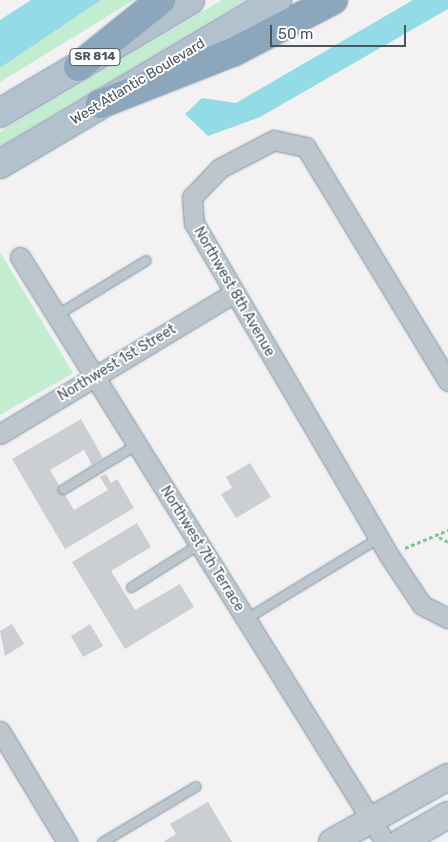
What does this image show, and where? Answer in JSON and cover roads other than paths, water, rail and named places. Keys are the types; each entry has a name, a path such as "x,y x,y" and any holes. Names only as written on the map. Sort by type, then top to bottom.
{"highway":[{"path":"78,67 160,0"},
{"path":"100,104 233,52 333,0"}],"main road":[{"name":"SR 814","path":"0,113 190,0"},
{"name":"West Atlantic Boulevard","path":"0,164 277,0"},
{"path":"332,842 448,777"},
{"path":"401,842 447,819"}],"street":[{"name":"Northwest 8th Avenue","path":"448,381 306,147 274,140 220,168 192,197 194,223 378,538 422,605 448,618"},
{"name":"Northwest 7th Terrace","path":"20,257 385,842"},
{"name":"Northwest 1st Street","path":"0,434 234,294"},
{"path":"0,731 67,842"}],"lane":[{"path":"56,314 146,260"},
{"path":"63,489 137,444"},
{"path":"245,619 378,538"},
{"path":"131,587 199,544"},
{"path":"102,842 196,786"}],"water":[{"path":"31,0 101,0 0,68 0,20"},
{"path":"413,0 448,0 448,9 260,117 208,136 185,114 202,98 236,103"}]}
